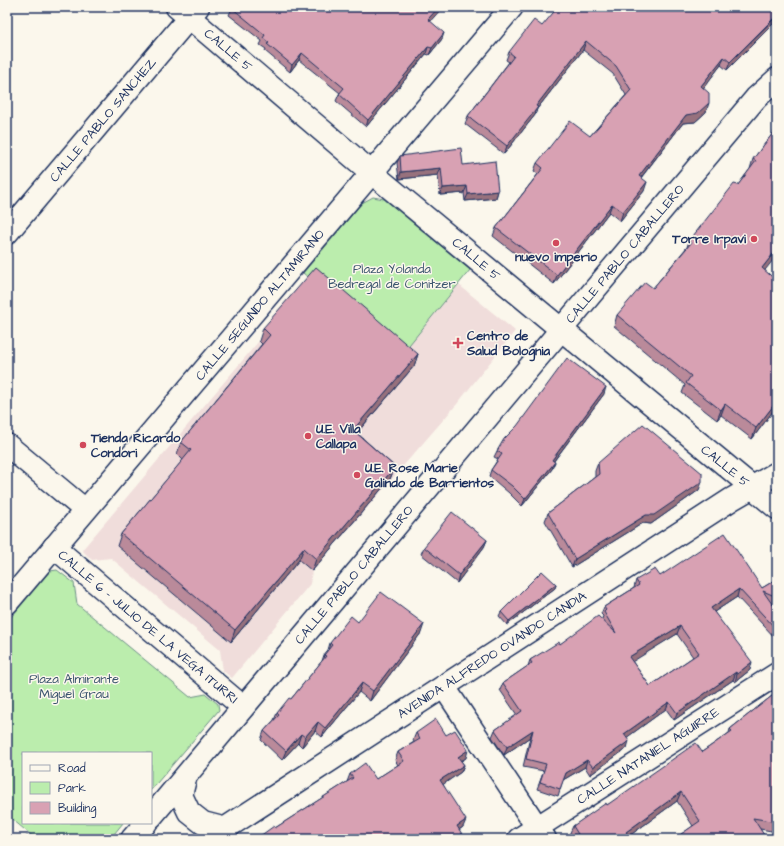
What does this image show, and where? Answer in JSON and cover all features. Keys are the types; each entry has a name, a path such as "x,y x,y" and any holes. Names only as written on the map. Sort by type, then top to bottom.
{"street":[{"name":"CALLE SEGUNDO ALTAMIRANO","path":"7,603 512,7"},
{"name":"CALLE 5","path":"188,11 372,173 777,508"},
{"name":"CALLE PABLO SANCHEZ","path":"7,233 188,11"},
{"name":"CALLE PABLO CABALLERO","path":"152,816 185,779 243,706 562,330 756,98 777,79"},
{"path":"7,445 85,510"},
{"path":"752,487 777,458"},
{"name":"AVENIDA ALFREDO OVANDO CANDIA","path":"217,834 752,487 777,473"},
{"name":"CALLE 6 - JULIO DE LA VEGA ITURRI","path":"54,547 243,706"},
{"name":"CALLE NATANIEL AGUIRRE","path":"519,839 541,833 777,674"},
{"path":"444,687 541,833"},
{"path":"185,779 181,795 189,812 217,834"},
{"path":"132,839 145,824"}],"shaded area":[{"path":"458,284 515,331 457,404 312,571 310,584 232,678 223,671 220,650 111,558 92,560 82,550 259,341 401,355"}],"green space":[{"name":"Plaza Yolanda Bedregal de Conitzer","path":"373,197 384,199 470,270 401,355 303,273 362,203"},
{"name":"Plaza Almirante Miguel Grau","path":"57,570 74,583 77,604 190,697 206,694 218,704 219,710 152,789 152,752 22,752 22,824 122,824 110,839 36,839 7,815 7,622 50,571"}],"building":[{"path":"439,7 428,19 444,33 432,48 428,47 368,120 339,94 344,88 302,53 292,65 267,44 269,43 263,38 265,35 232,8"},
{"path":"558,7 777,7 777,15 730,62 724,57 701,86 709,93 709,103 698,113 686,115 639,176 647,182 623,212 612,204 557,275 496,228 543,168 537,163 570,121 590,136 631,90 616,66 586,41 536,106 538,107 507,146 468,116 514,56 509,52 534,20 542,26"},
{"path":"777,128 777,249 762,268 777,281 777,401 756,428 725,404 721,410 686,383 691,376 617,315 645,282 653,288 691,243 689,241 734,184 738,185 756,161 753,159"},
{"path":"461,148 463,165 495,161 498,191 468,194 467,186 443,188 441,168 401,172 400,156"},
{"path":"316,267 418,354 353,430 395,467 316,559 304,548 235,630 121,534 191,450 181,442 270,335 263,328"},
{"path":"567,358 606,387 552,460 555,462 525,499 512,486 491,470 502,454 497,451 504,439 517,426"},
{"path":"643,424 702,473 702,482 654,515 646,515 575,559 548,513 599,474 598,463"},
{"path":"452,512 487,540 459,575 424,547"},
{"path":"725,533 762,588 777,579 777,597 763,591 777,611 777,630 739,589 711,608 752,662 737,674 736,672 677,713 669,702 624,734 629,741 593,767 587,760 566,773 560,789 540,782 546,764 526,759 533,730 507,747 495,730 522,711 503,683 532,663 530,660 559,642 560,644 598,616 616,633 604,612 606,610 604,607 639,585 636,580 655,569 660,576","holes":["680,626 699,653 650,686 629,657"]},
{"path":"542,571 556,584 509,621 501,612"},
{"path":"381,592 424,624 373,691 362,683 325,728 318,722 305,737 301,734 286,751 264,731 279,715 277,713 289,698 291,699 326,656 324,655 332,645 330,643 351,616 358,622"},
{"path":"777,692 777,822 753,818 766,838 765,839 674,839 700,821 681,792 626,832 631,839 581,839 573,826 606,803 607,805 696,743 702,752 732,731 730,729"},
{"path":"436,719 446,735 455,730 468,750 458,757 464,765 440,780 466,820 457,826 465,839 256,839 274,826 275,828 353,778 350,774 365,763 376,779 404,761 398,752 420,739 416,733"},
{"path":"27,836 31,839 24,839"}],"place":[{"name":"Torre Irpavi","path":"754,239"},
{"name":"nuevo imperio","path":"556,243"},
{"name":"Centro de Salud Bolognia","path":"458,343"},
{"name":"U.E. Villa Callapa","path":"308,436"},
{"name":"Tienda Ricardo Condori","path":"83,445"},
{"name":"U.E. Rose Marie Galindo de Barrientos","path":"357,475"}]}
